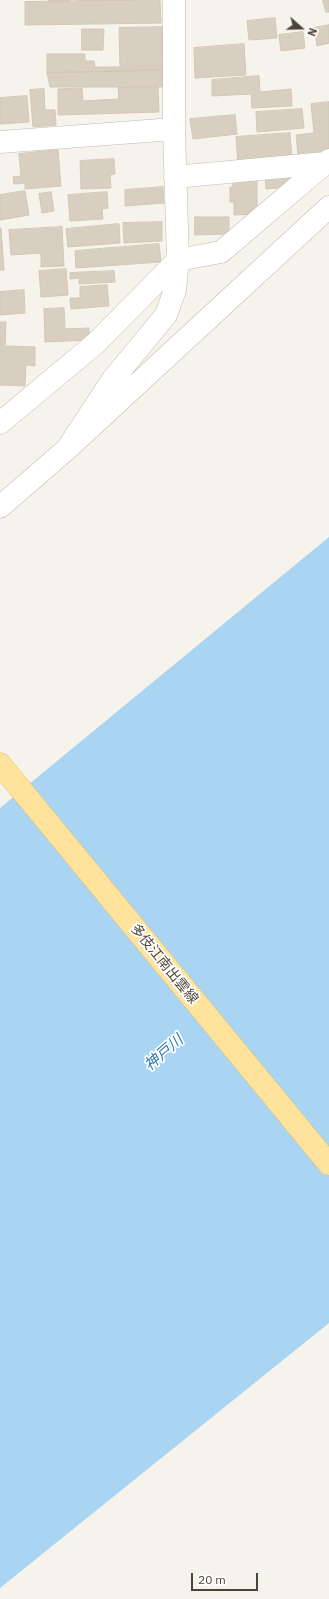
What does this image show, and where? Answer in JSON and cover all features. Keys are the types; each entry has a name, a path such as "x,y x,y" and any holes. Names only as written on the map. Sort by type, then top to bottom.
{"main road":[{"name":"多伎江南出雲線","path":"0,764 329,1164"}],"street":[{"path":"67,449 113,379 166,315 175,290 178,260 174,129 174,0"},
{"path":"0,142 174,129"},
{"path":"175,177 327,161"},
{"path":"0,423 96,343 178,260 221,252 327,161"},
{"path":"0,507 67,449 329,207"}],"water":[{"name":"神戸川","path":"329,537 329,1323 0,1588 0,808"}],"building":[{"path":"49,0 70,0 70,1 49,2"},
{"path":"79,0 139,0 79,1"},
{"path":"160,0 161,23 25,25 25,2"},
{"path":"323,0 329,0 329,12 326,12"},
{"path":"275,18 277,38 249,40 247,21"},
{"path":"329,25 329,43 317,46 314,28"},
{"path":"162,27 163,70 47,73 47,54 85,54 85,61 94,61 95,67 120,67 119,28"},
{"path":"82,29 104,29 103,50 82,50"},
{"path":"303,32 305,48 281,51 279,35"},
{"path":"244,44 246,75 195,78 194,48"},
{"path":"163,70 162,87 50,87 47,73"},
{"path":"259,76 260,92 291,89 292,106 252,108 251,94 212,96 212,80"},
{"path":"158,87 159,112 58,115 58,89 82,88 83,101 119,99 118,88"},
{"path":"44,89 45,110 55,110 56,125 33,127 30,90"},
{"path":"27,96 29,122 0,124 0,98"},
{"path":"329,102 329,148 325,152 298,155 296,135 314,133 311,104"},
{"path":"302,109 304,128 257,132 256,112"},
{"path":"235,115 237,134 193,139 190,119"},
{"path":"290,133 292,159 238,163 236,137"},
{"path":"58,150 61,186 25,189 25,183 14,184 13,177 21,176 19,154"},
{"path":"114,159 115,174 110,175 111,188 81,189 80,161"},
{"path":"295,172 297,186 266,189 265,175"},
{"path":"257,179 257,214 234,215 234,202 230,202 230,187 233,187 233,180"},
{"path":"163,187 164,203 125,206 125,190"},
{"path":"25,191 29,215 0,220 0,195"},
{"path":"51,192 54,211 42,213 39,194"},
{"path":"107,192 108,208 102,209 103,219 70,221 68,195"},
{"path":"195,217 229,217 229,234 195,235"},
{"path":"162,222 162,241 124,243 123,223"},
{"path":"119,224 120,243 68,247 66,229"},
{"path":"62,227 64,266 41,267 41,253 11,255 9,230"},
{"path":"1,228 4,270 0,270"},
{"path":"159,244 161,262 76,268 75,251"},
{"path":"66,269 68,295 41,297 39,271"},
{"path":"114,271 115,282 79,284 79,278 70,279 70,273"},
{"path":"107,285 109,306 71,309 70,298 80,298 80,287"},
{"path":"24,290 25,313 0,315 0,292"},
{"path":"64,308 65,329 89,328 89,340 45,342 44,309"},
{"path":"0,322 6,322 5,346 35,347 35,366 26,365 25,386 0,385"}]}
